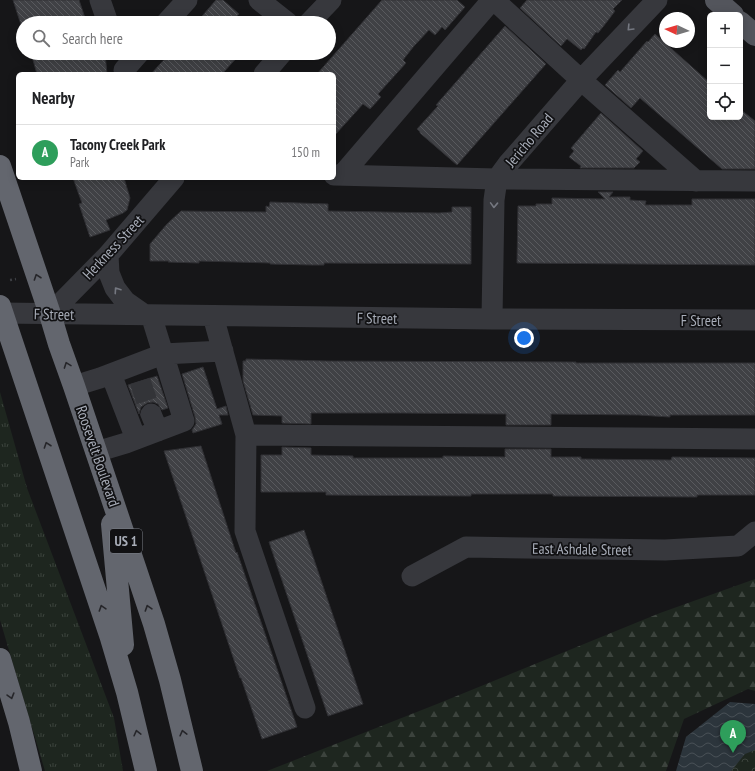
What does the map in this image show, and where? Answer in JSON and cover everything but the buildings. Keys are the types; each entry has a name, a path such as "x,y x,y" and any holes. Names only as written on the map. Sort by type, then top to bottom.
{"highway":[{"name":"Roosevelt Boulevard","path":"0,166 154,624 170,680 192,771"},
{"path":"1,311 111,638 127,692 146,771"},
{"path":"109,488 127,692"},
{"path":"0,659 19,722 31,771"}],"main road":[{"path":"716,0 730,12"},
{"path":"743,25 755,35"}],"street":[{"path":"100,0 106,16"},
{"path":"172,16 187,0"},
{"path":"259,0 279,16"},
{"path":"316,16 331,0"},
{"path":"338,175 493,0 696,181"},
{"name":"Jericho Road","path":"492,319 494,200 497,179 508,164 581,80 658,0"},
{"path":"266,72 276,60"},
{"path":"338,175 497,179 755,181"},
{"name":"Herkness Street","path":"50,314 108,255 166,182"},
{"path":"96,452 136,439 154,422 184,421 163,354 148,315 125,301 115,288 108,274 108,255"},
{"name":"F Street","path":"1,311 50,314 213,316 755,320"},
{"path":"213,316 246,435 245,532 305,708"},
{"path":"74,386 111,374 137,373 163,354 223,351"},
{"path":"111,374 136,439"},
{"path":"246,435 755,439"},
{"name":"East Ashdale Street","path":"412,576 466,548 665,550 738,546 755,532"}],"green space":[{"path":"0,392 27,488 114,718 123,771 45,771 0,620"},
{"path":"755,579 755,691 748,689 684,719 666,771 267,771 437,704 660,613"},
{"path":"755,735 755,771 703,771"}],"water":[{"path":"730,702 755,704 755,750 745,754 731,771 676,771 686,737"}],"tunnel":[{"path":"140,381 151,414"}],"place":[{"name":"Tacony Creek Park","path":"733,753"}]}
